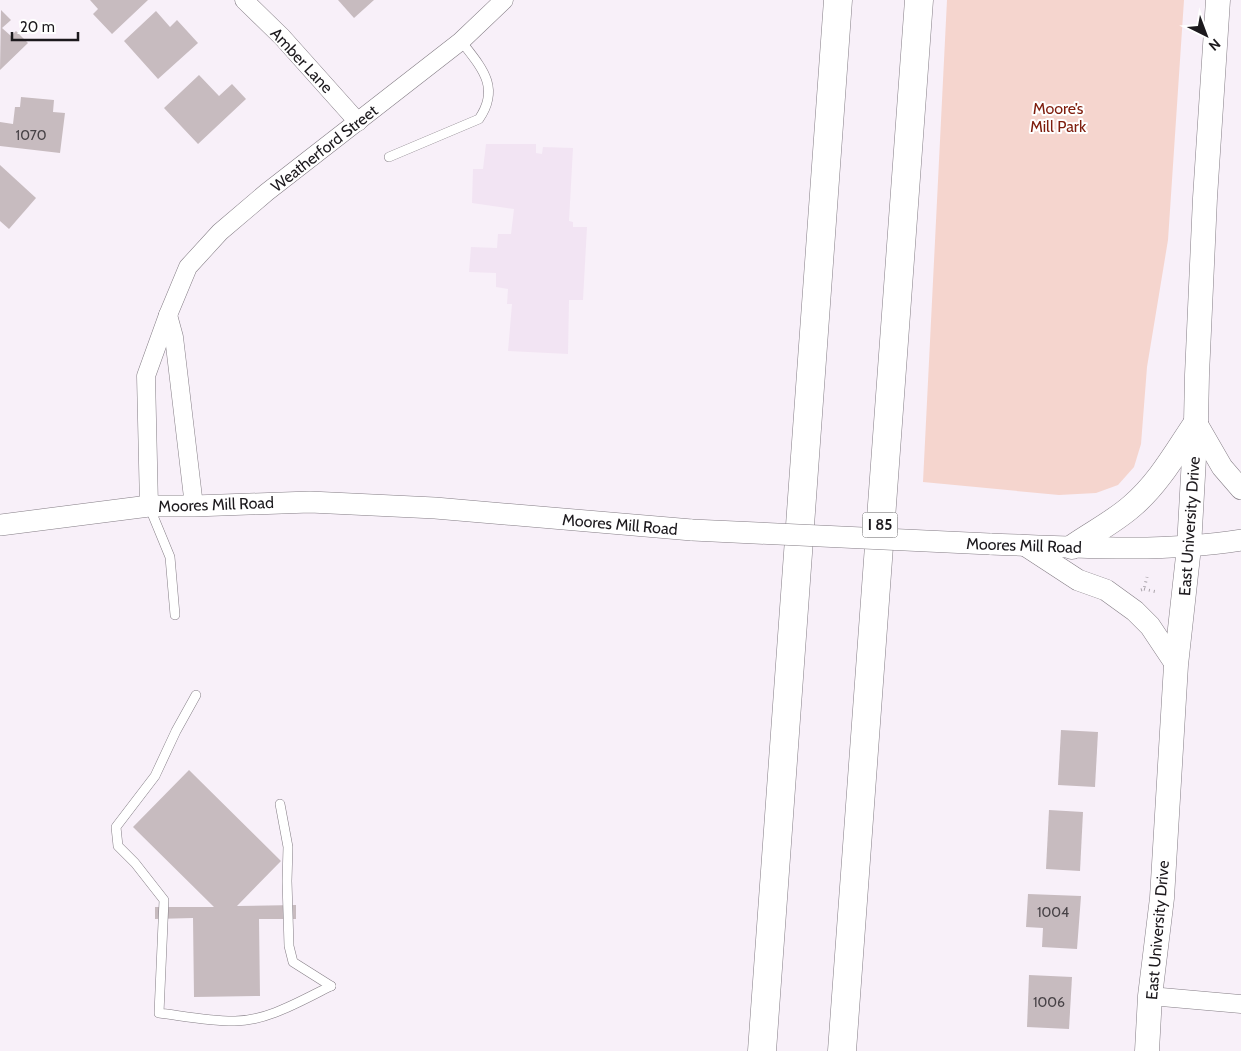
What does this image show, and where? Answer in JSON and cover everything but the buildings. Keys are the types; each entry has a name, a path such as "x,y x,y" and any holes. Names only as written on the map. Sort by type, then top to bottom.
{"highway":[{"path":"762,1051 838,0"},
{"name":"I 85","path":"842,1051 919,0"}],"main road":[{"name":"East University Drive","path":"1147,1051 1150,996 1162,898 1176,665 1189,547 1205,198 1218,0"},
{"path":"1072,547 1119,516 1145,494 1156,482 1196,422"}],"street":[{"name":"Amber Lane","path":"244,0 282,37 358,122"},
{"name":"Weatherford Street","path":"149,506 146,376 188,267 220,232 267,192 461,41 504,0"},
{"path":"168,315 174,337 194,506"},
{"path":"1196,422 1222,467 1241,489"},
{"name":"Moores Mill Road","path":"0,525 149,506 352,503 692,530 1026,546 1189,547 1241,540"},
{"path":"1026,546 1078,580 1106,590 1135,611 1150,626 1176,665"},
{"path":"1150,996 1241,1004"}],"lane":[{"path":"388,157 479,119 487,107 490,89 485,76 461,41"},
{"path":"149,506 170,557 175,615"},
{"path":"196,695 176,731 156,776 116,826 118,846 135,863 164,900 159,1013 233,1022 253,1019 285,1008 331,986 293,962 289,946 288,846 280,804"}],"path":[{"path":"1146,578 1144,589 1156,592"}],"shaded area":[{"path":"486,144 536,144 536,153 542,154 543,147 573,148 569,221 573,222 573,227 587,227 583,300 569,300 568,354 508,351 512,304 507,304 508,289 496,287 496,273 469,272 471,247 497,248 498,234 511,234 514,209 472,203 473,169 483,169"}],"green space":[{"name":"Moore’s Mill Park","path":"947,0 1184,0 1168,240 1147,367 1141,444 1134,467 1118,485 1096,493 1059,495 923,482"}]}
